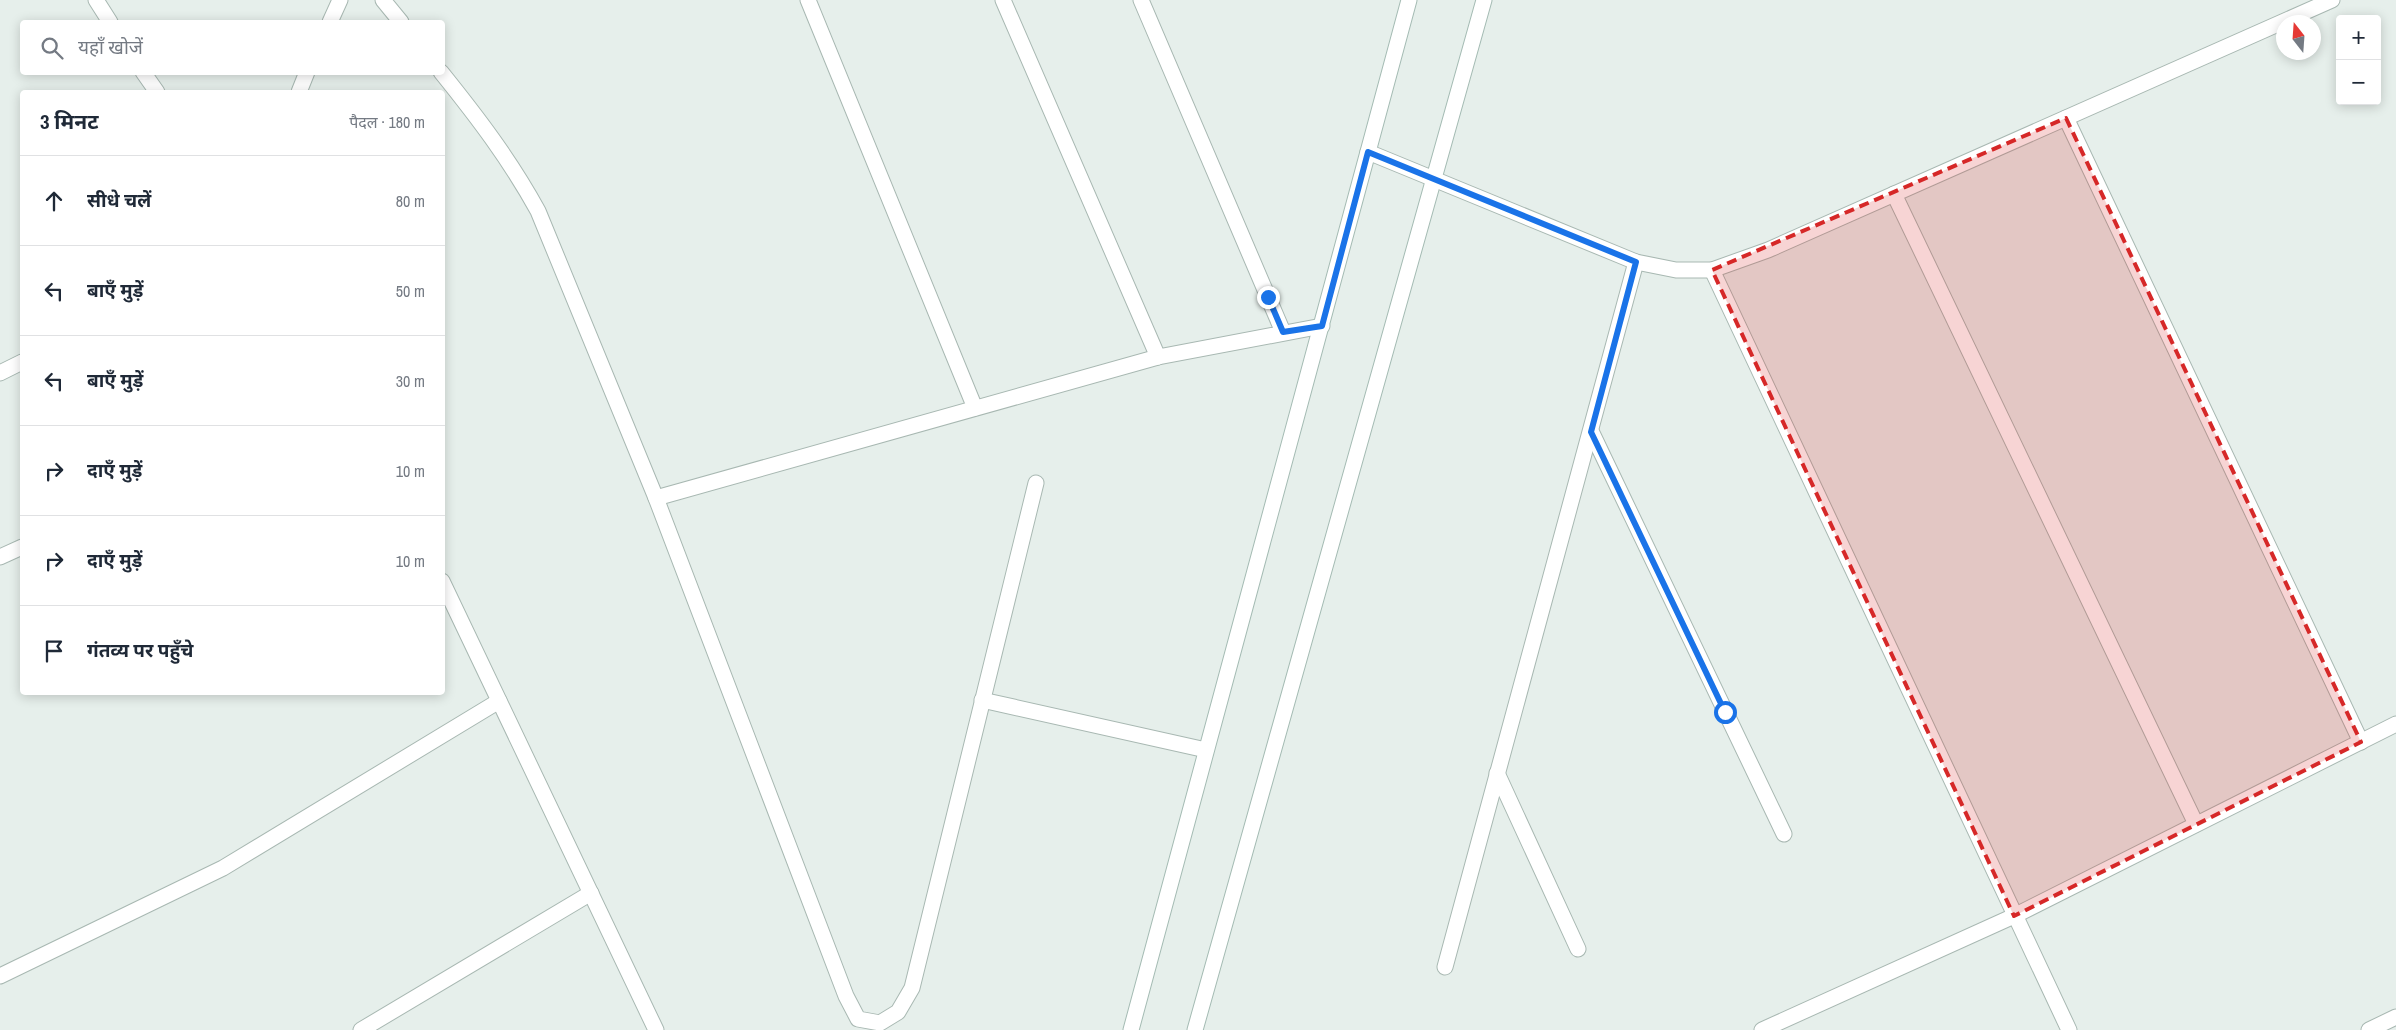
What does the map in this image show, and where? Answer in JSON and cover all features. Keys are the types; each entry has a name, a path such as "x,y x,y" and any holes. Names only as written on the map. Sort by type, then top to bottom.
{"street":[{"path":"96,0 109,20"},
{"path":"331,20 340,0"},
{"path":"383,0 399,20"},
{"path":"808,0 976,408"},
{"path":"1003,0 1158,357"},
{"path":"1141,0 1283,332"},
{"path":"1131,1030 1409,0"},
{"path":"1195,1030 1484,0"},
{"path":"1368,152 1636,262 1676,270 1712,270 1768,250 2332,0"},
{"path":"145,75 156,90"},
{"path":"299,90 306,75"},
{"path":"443,75 492,135 516,171 538,211 656,498 843,987 858,1019 880,1023 886,1020 898,1012 912,988 1036,483"},
{"path":"2066,118 2361,742"},
{"path":"1894,194 2196,824"},
{"path":"1445,968 1636,262"},
{"path":"1712,270 2069,1030"},
{"path":"656,498 1158,357 1322,326"},
{"path":"0,373 20,363"},
{"path":"1591,432 1784,834"},
{"path":"0,558 20,548"},
{"path":"445,587 656,1030"},
{"path":"982,700 1206,750"},
{"path":"0,976 223,868 499,701"},
{"path":"1762,1030 2014,916 2396,724"},
{"path":"1497,773 1578,949"},
{"path":"361,1030 591,893"},
{"path":"2369,1030 2396,1017"}],"highlighted area":[{"path":"2066,118 2361,742 2014,916 1712,270"}],"route":[{"path":"1268,297 1283,332 1322,326 1368,152 1636,262 1591,432 1725,712"}]}
